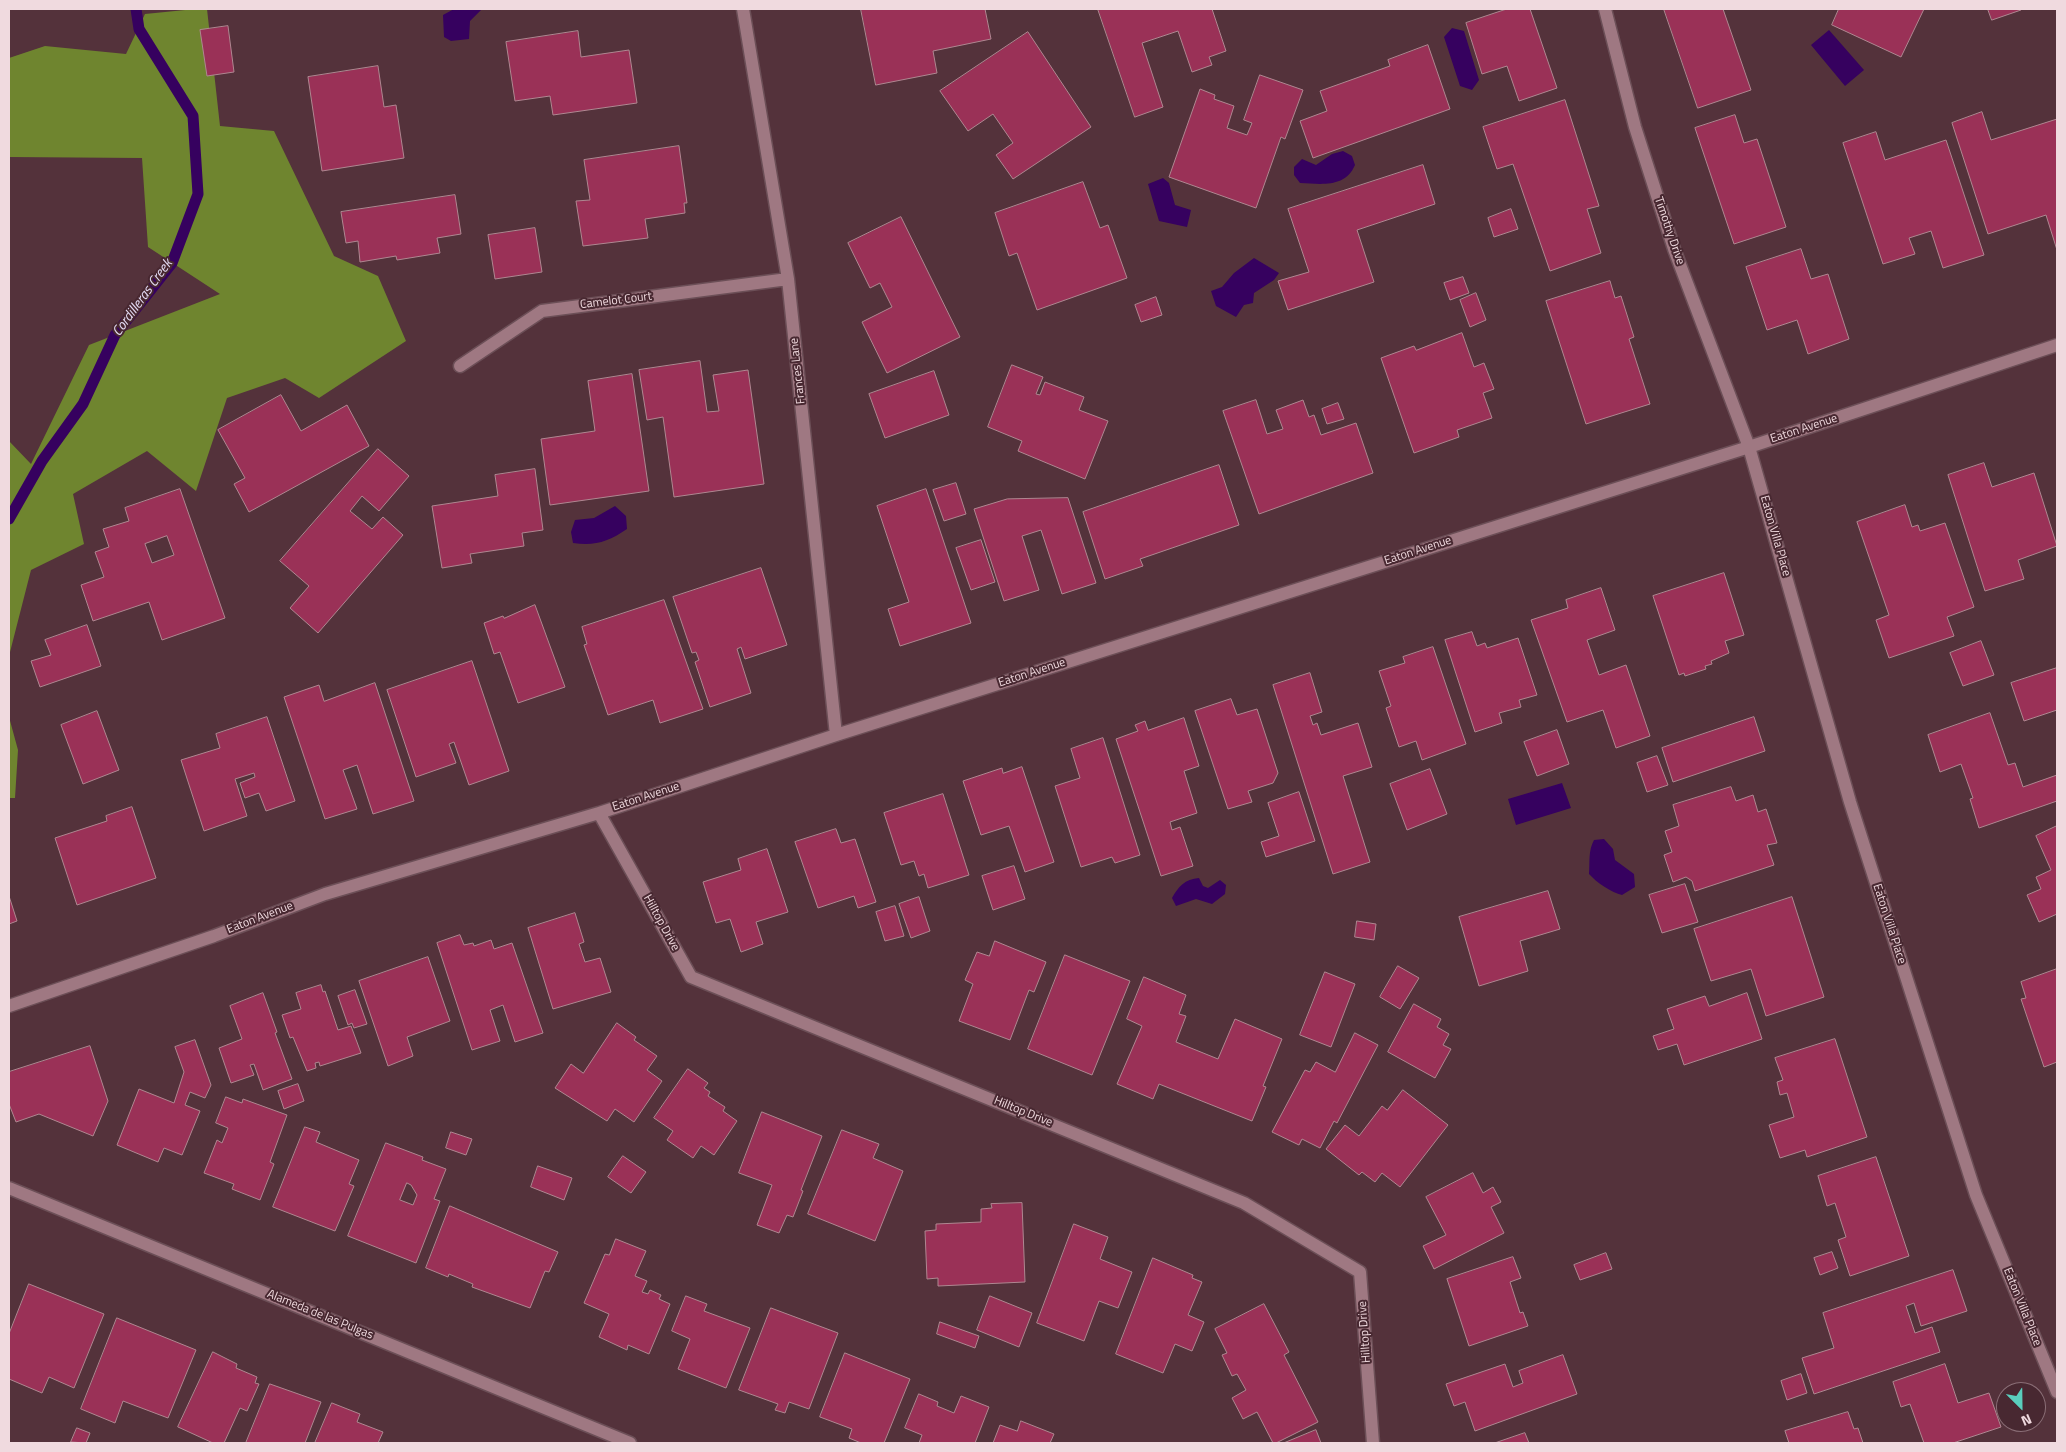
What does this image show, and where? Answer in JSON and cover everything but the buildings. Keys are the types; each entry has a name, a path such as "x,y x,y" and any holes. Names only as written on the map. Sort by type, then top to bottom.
{"street":[{"name":"Frances Lane","path":"743,9 788,279 836,735"},
{"name":"Timothy Drive","path":"1606,9 1635,127 1674,249 1749,447"},
{"name":"Camelot Court","path":"460,366 542,311 788,279"},
{"name":"Eaton Avenue","path":"9,1006 214,936 325,894 599,813 836,735 1749,447 2057,345"},
{"name":"Eaton Villa Place","path":"1749,447 1850,802 1976,1195 2057,1392"},
{"name":"Hilltop Drive","path":"599,813 691,977 1244,1203 1360,1272 1373,1443"},
{"name":"Alameda de las Pulgas","path":"9,1188 630,1443"}],"green space":[{"path":"207,9 220,126 274,131 334,256 378,276 406,341 319,398 285,378 227,398 196,491 147,451 73,494 84,544 31,570 9,656 9,441 31,464 89,345 220,294 148,247 142,158 9,157 9,58 45,46 126,54 145,14"},
{"path":"9,717 18,750 15,798 9,798"}],"shaded area":[{"path":"454,9 482,9 470,21 469,39 451,41 444,37 443,15"},
{"path":"1452,28 1464,31 1479,80 1472,90 1460,86 1444,37"},
{"path":"1829,30 1864,70 1845,86 1811,45"},
{"path":"1343,151 1352,156 1355,165 1345,178 1339,181 1324,184 1300,183 1294,175 1294,167 1302,159 1316,165 1332,154"},
{"path":"1163,178 1169,183 1175,205 1191,210 1187,227 1159,221 1148,184"},
{"path":"1254,258 1279,273 1274,280 1254,293 1253,303 1244,305 1236,317 1216,306 1211,291 1222,287 1234,273"},
{"path":"615,506 626,516 627,529 601,542 588,544 573,543 571,532 575,520 594,518"},
{"path":"1562,783 1571,808 1516,825 1508,799"},
{"path":"1604,839 1613,849 1615,860 1634,874 1635,887 1622,895 1604,887 1589,874 1592,844 1594,840"},
{"path":"1199,878 1203,886 1208,888 1220,880 1226,885 1225,894 1212,904 1196,899 1176,906 1172,898 1177,890 1182,884"}],"waterway":[{"name":"Cordilleras Creek","path":"9,519 42,461 83,404 115,335 172,263 198,194 193,116 139,29 136,9"}]}
